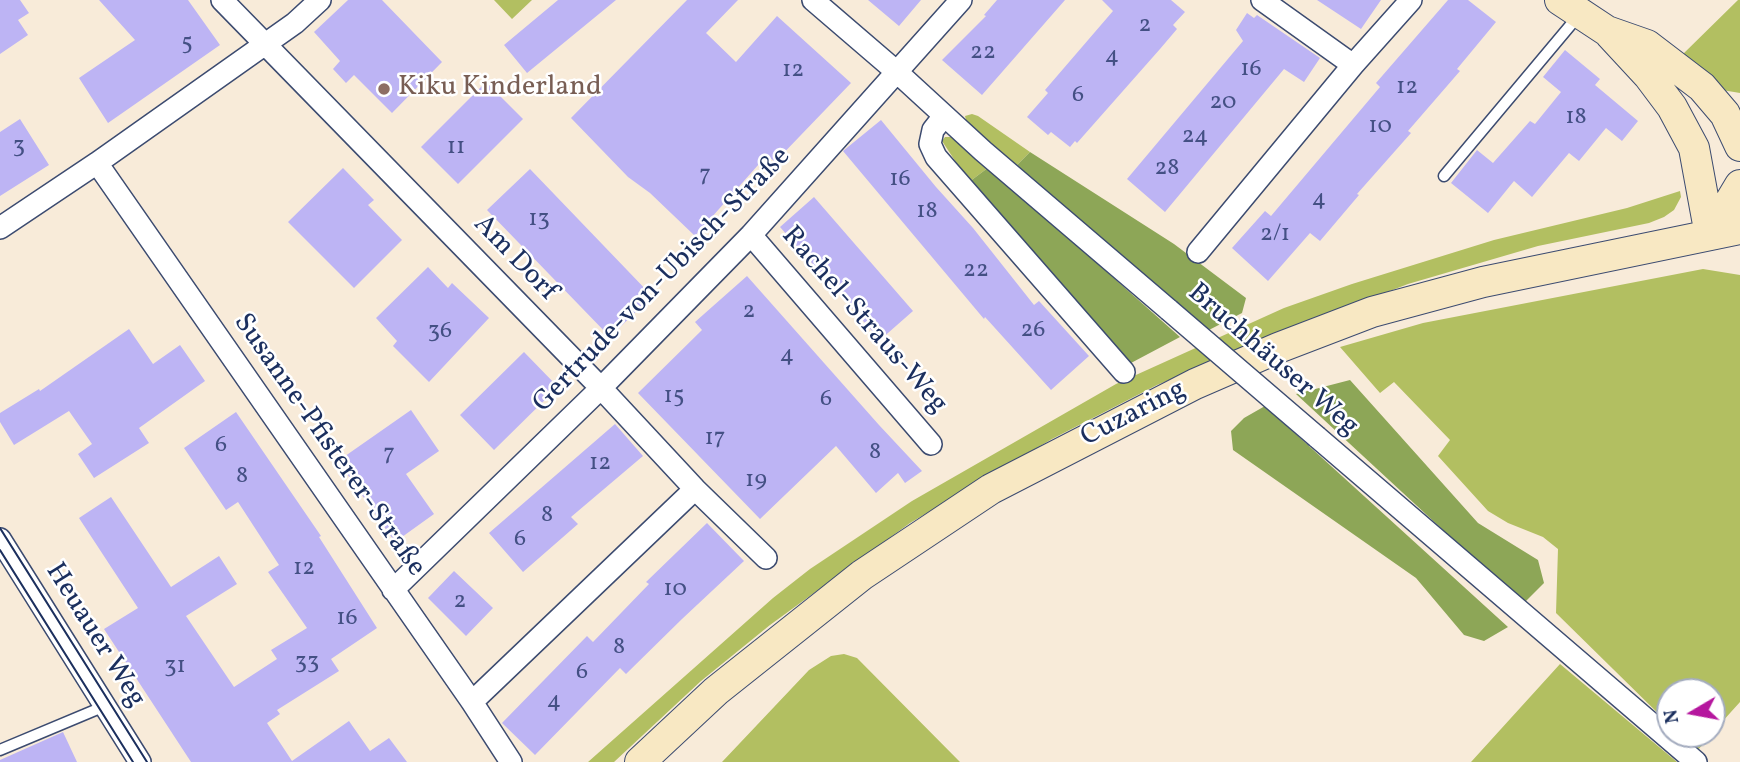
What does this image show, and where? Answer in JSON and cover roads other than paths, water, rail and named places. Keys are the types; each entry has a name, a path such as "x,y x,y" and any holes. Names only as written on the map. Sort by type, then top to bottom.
{"main road":[{"path":"1570,7 1607,32 1664,96 1694,148 1710,235"},
{"path":"1607,32 1647,45 1702,87 1725,114 1738,138"},
{"path":"1710,235 1740,185"},
{"name":"Cuzaring","path":"640,762 716,691 862,575 991,489 1123,420 1278,348 1372,312 1483,282 1740,229"}],"street":[{"name":"Am Dorf","path":"222,0 601,388 695,489 766,558"},
{"path":"0,228 295,23 320,0"},
{"name":"Bruchhäuser Weg","path":"813,0 898,73 943,116 1696,762"},
{"name":"Gertrude-von-Ubisch-Straße","path":"393,590 601,388 751,235 961,0"},
{"path":"1262,0 1353,65"},
{"path":"1198,252 1353,65 1411,0"},
{"path":"943,116 933,130 930,144 936,157 1124,372"},
{"name":"Susanne-Pfisterer-Straße","path":"97,163 511,762"},
{"name":"Rachel-Straus-Weg","path":"751,235 931,444"},
{"path":"472,702 695,489"},
{"name":"Heuauer Weg","path":"0,539 140,762"}],"lane":[{"path":"1444,176 1570,7"},
{"path":"0,750 105,706"}],"tram line":[{"path":"0,528 147,762"},
{"path":"0,550 133,762"}],"place":[{"name":"Kiku Kinderland","path":"384,89"}]}
